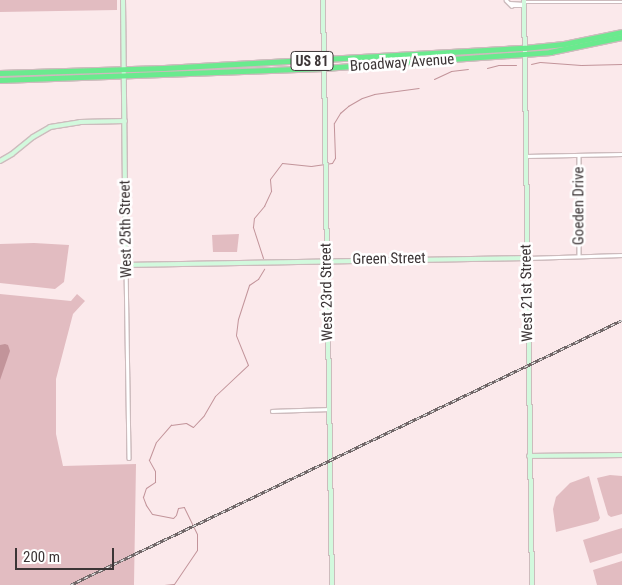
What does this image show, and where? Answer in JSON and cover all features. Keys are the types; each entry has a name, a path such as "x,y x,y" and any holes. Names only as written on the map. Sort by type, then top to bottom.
{"highway":[{"name":"Broadway Avenue","path":"0,73 124,73 324,68 524,51 622,32"},
{"name":"Broadway Avenue","path":"0,80 324,61 566,50 622,37"}],"street":[{"name":"West 25th Street","path":"123,0 129,458"},
{"name":"West 23rd Street","path":"323,0 324,167 332,585"},
{"path":"506,1 511,4 622,2"},
{"name":"West 21st Street","path":"524,3 532,585"},
{"path":"0,161 16,152 32,137 50,127 80,122 125,121"},
{"path":"526,156 622,154"},
{"name":"Goeden Drive","path":"578,156 579,256"},
{"name":"Green Street","path":"126,265 622,256"},
{"path":"272,411 329,409"},
{"path":"530,456 622,455"}],"shaded area":[{"path":"0,0 117,0 117,10 0,12"},
{"path":"239,234 237,252 213,252 212,235"},
{"path":"0,244 69,245 64,282 55,289 0,283"},
{"path":"0,294 71,301 77,294 85,301 73,314 56,379 56,434 63,466 136,464 134,585 0,585"},
{"path":"0,345 8,345 10,351 0,380"},
{"path":"610,475 622,476 622,514 611,517 608,515 597,478"},
{"path":"589,476 600,518 598,521 556,532 553,509 556,497 570,483"},
{"path":"622,528 622,553 590,563 583,540"},
{"path":"622,561 622,585 597,585 593,570"}],"waterway":[{"path":"531,64 540,62 581,65 622,64"},
{"path":"487,68 498,65 516,65"},
{"path":"434,79 451,71 468,69"},
{"path":"263,258 253,227 254,218 264,206 271,191 270,179 282,163 311,166 332,163 335,158 334,123 340,113 348,106 374,94 419,88"},
{"path":"164,585 174,584 197,550 197,534 184,507 178,508 173,518 152,514 146,505 143,497 146,488 155,482 155,471 149,460 156,442 171,425 186,423 193,427 204,415 215,396 248,365 236,335 238,319 249,285 258,279 264,269"}],"railway":[{"path":"70,585 622,320"}]}
